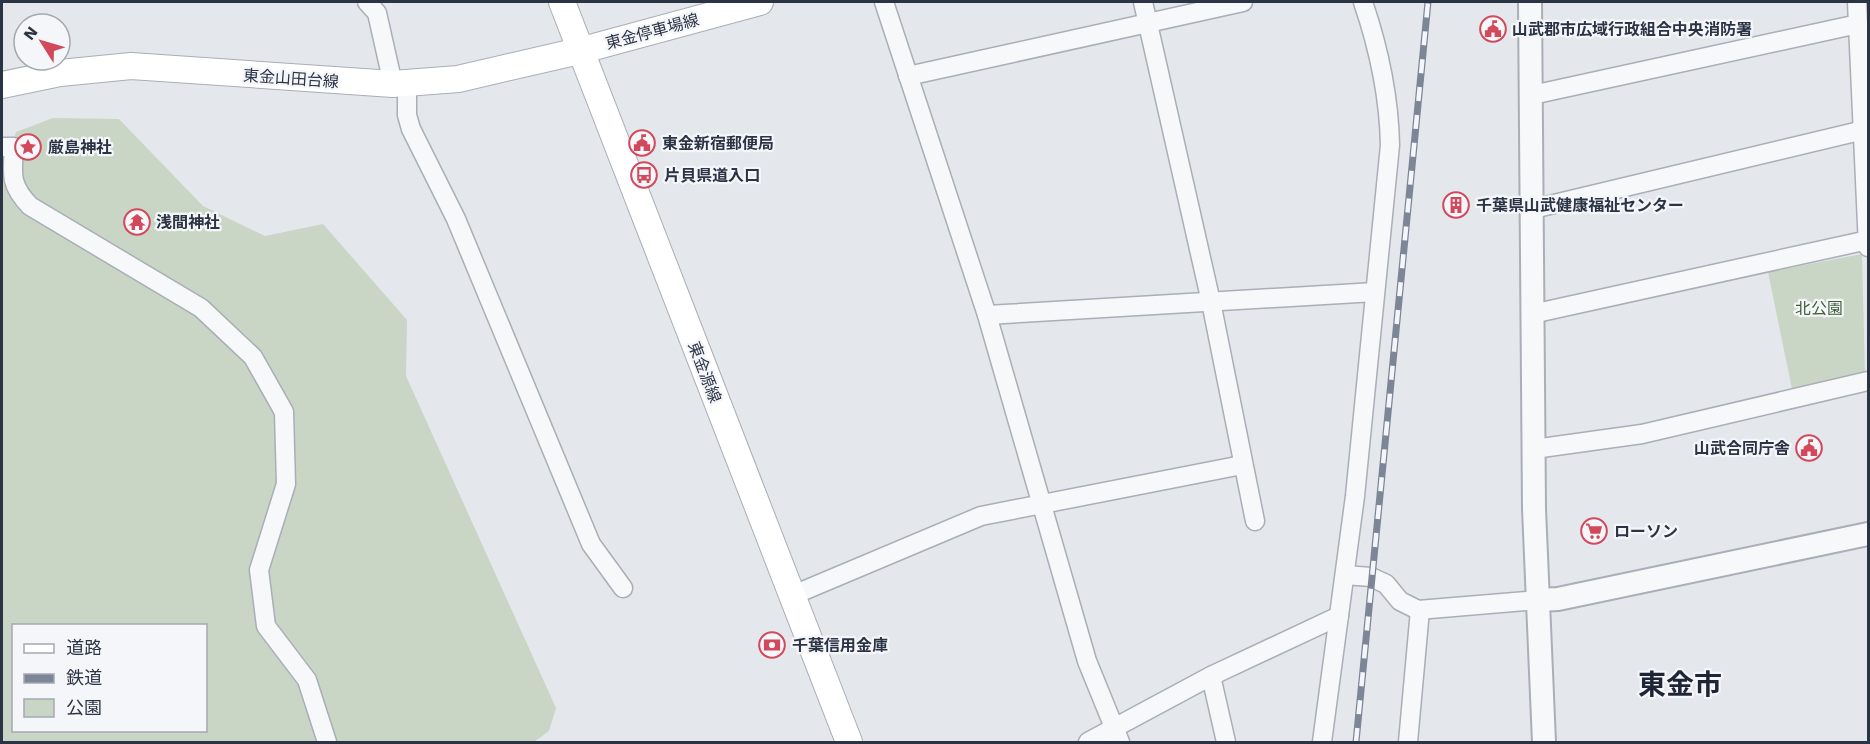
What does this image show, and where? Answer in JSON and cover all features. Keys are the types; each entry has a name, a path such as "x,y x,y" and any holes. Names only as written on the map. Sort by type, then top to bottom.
{"main road":[{"name":"東金源線","path":"562,2 579,51 849,742"},
{"name":"東金停車場線","path":"579,51 699,10 760,2"},
{"name":"東金山田台線","path":"2,85 60,73 131,66 400,84 458,79 579,51"}],"street":[{"path":"367,2 377,13 400,84 411,129 456,219 485,285 591,544 623,588"},
{"path":"884,2 987,315 1088,662 1117,735"},
{"path":"1143,2 1211,302 1255,521"},
{"path":"908,76 1243,2"},
{"path":"1322,742 1355,496 1390,145 1389,109 1384,74 1363,2"},
{"path":"1530,2 1534,448 1544,742"},
{"path":"1857,2 1869,247"},
{"path":"1532,95 1858,24"},
{"path":"1533,209 1865,130"},
{"path":"8,147 13,166 15,190 30,206 201,308 253,357 284,412 286,484 260,570 266,626 307,680 327,742"},
{"path":"1533,314 1868,240"},
{"path":"987,315 1375,292"},
{"path":"1534,448 1642,434 1869,381"},
{"path":"791,597 981,516 1041,502 1242,465"},
{"path":"1345,574 1371,577 1386,584 1400,601 1420,610 1570,597 1869,534"},
{"path":"1408,742 1420,610"},
{"path":"1088,742 1117,735 1211,676 1339,616"},
{"path":"1211,676 1226,742"}],"green space":[{"path":"53,118 119,119 203,206 265,236 323,224 407,320 406,376 556,708 549,731 534,742 2,742 2,174 16,132"},
{"name":"北公園","path":"1862,254 1865,374 1792,389 1768,272"}],"railway":[{"path":"1356,742 1428,2"}],"place":[{"name":"山武郡市広域行政組合中央消防署","path":"1493,29"},
{"name":"東金新宿郵便局","path":"642,143"},
{"name":"厳島神社","path":"28,147"},
{"name":"片貝県道入口","path":"644,175"},
{"name":"千葉県山武健康福祉センター","path":"1456,205"},
{"name":"浅間神社","path":"137,222"},
{"name":"山武合同庁舎","path":"1809,448"},
{"name":"ローソン","path":"1594,531"},
{"name":"千葉信用金庫","path":"772,645"}],"district":[{"name":"東金市","path":"1680,684"}]}
